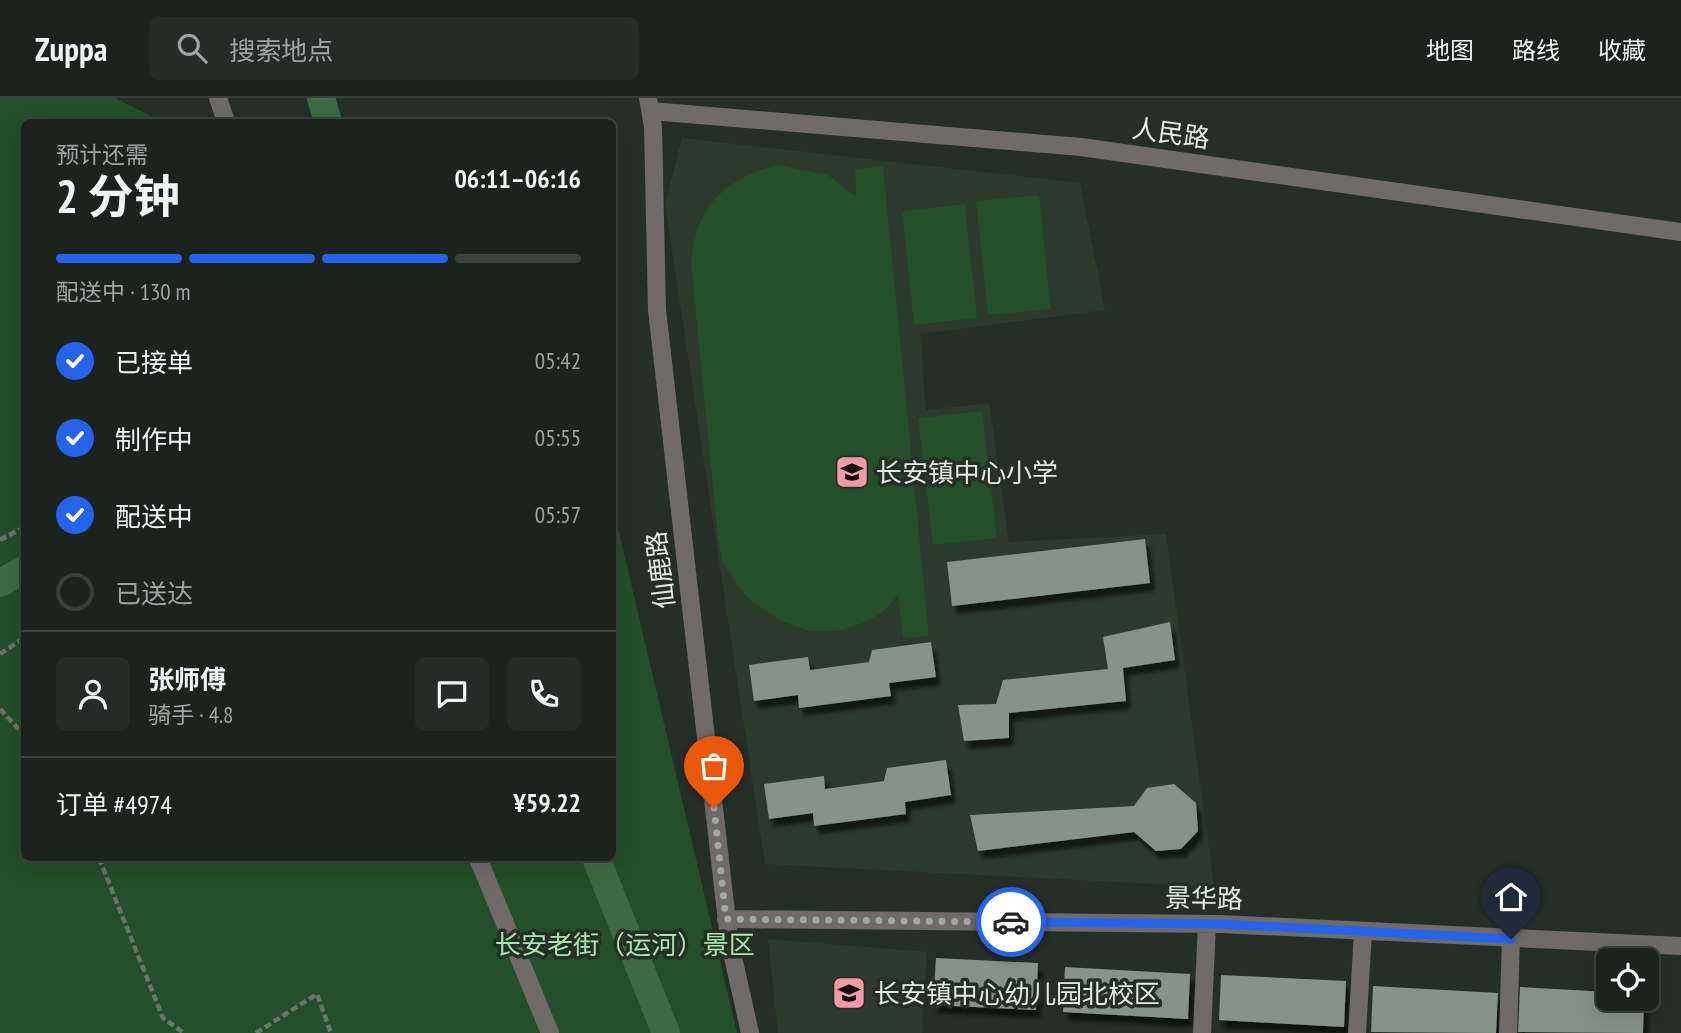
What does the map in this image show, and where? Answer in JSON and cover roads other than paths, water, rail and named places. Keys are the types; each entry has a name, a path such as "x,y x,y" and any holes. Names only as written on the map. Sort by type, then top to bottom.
{"street":[{"path":"218,98 225,119"},
{"name":"人民路","path":"650,105 1081,147 1681,232"},
{"name":"仙鹿路","path":"650,105 653,127 657,310 726,919 750,1033"},
{"path":"479,861 550,1033"},
{"name":"景华路","path":"726,919 1207,924 1681,946"},
{"path":"1202,1033 1207,924"},
{"path":"1357,1033 1363,932"},
{"path":"1508,1033 1511,939"}],"waterway":[{"path":"321,98 327,119"},
{"path":"0,583 21,572"},
{"path":"597,861 666,1033"}],"place":[{"name":"长安镇中心小学","path":"852,472"},
{"name":"长安镇中心幼儿园北校区","path":"849,993"}],"park label":[{"name":"长安老街（运河）景区","path":"625,944"}]}
